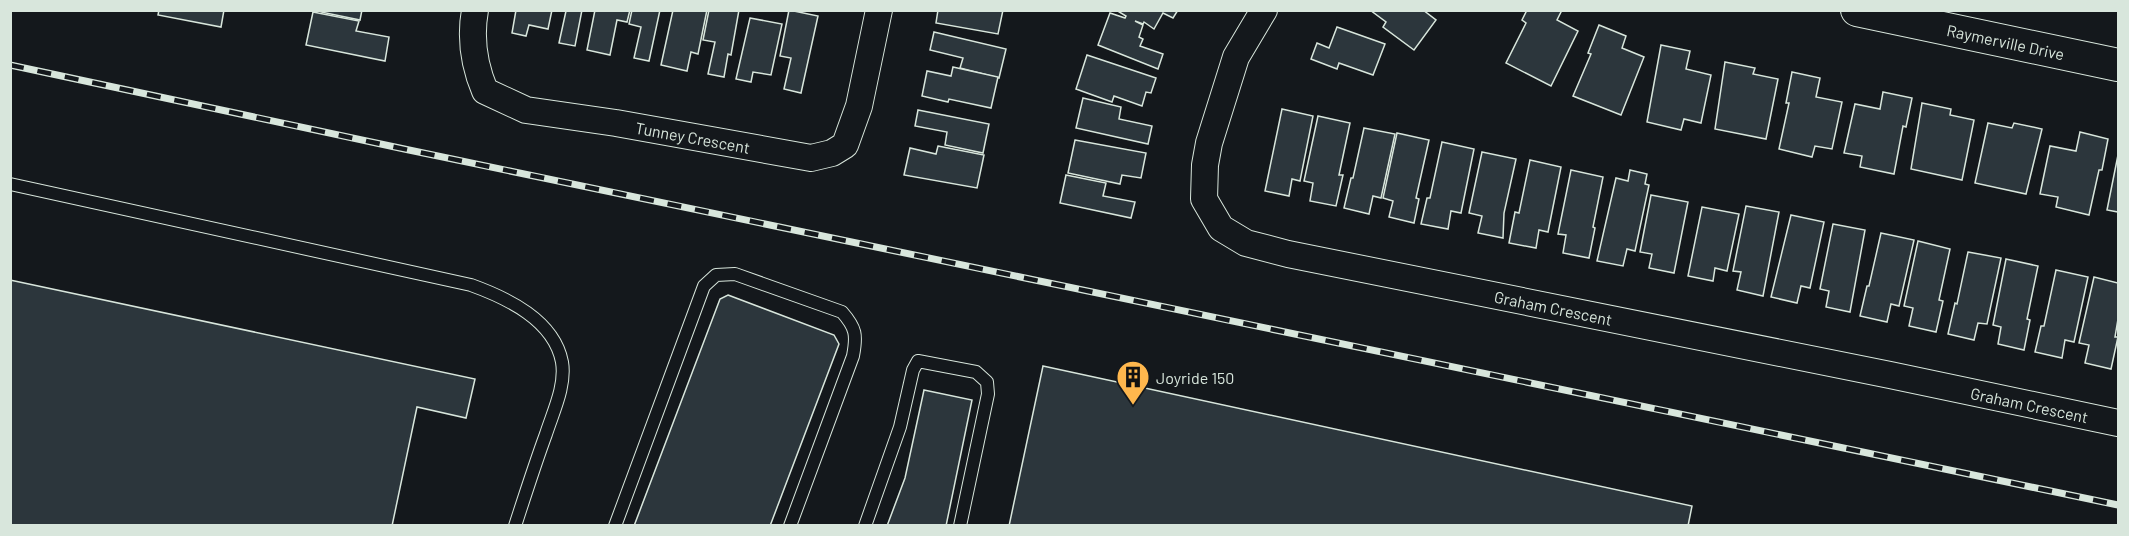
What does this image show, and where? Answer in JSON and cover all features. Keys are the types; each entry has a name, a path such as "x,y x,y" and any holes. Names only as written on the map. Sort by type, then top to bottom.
{"street":[{"name":"Tunney Crescent","path":"475,10 472,29 477,71 484,91 526,111 616,123 812,158 832,153 845,145 859,106 879,10"},
{"name":"Graham Crescent","path":"1264,10 1236,57 1209,143 1205,165 1204,199 1221,228 1246,243 1288,254 1879,372 2118,423"},
{"name":"Raymerville Drive","path":"1857,10 2118,65"}],"lane":[{"path":"10,184 471,285 494,293 517,306 537,321 554,340 562,363 561,389 515,525"},
{"path":"615,525 704,286 716,275 735,274 842,312 857,337 853,356 790,525"},
{"path":"865,525 900,427 913,370 918,361 976,372 987,382 988,394 960,525"}],"building":[{"path":"159,10 224,10 221,27 158,15"},
{"path":"321,10 362,10 360,20 321,12"},
{"path":"516,10 552,10 548,29 529,25 526,36 512,33"},
{"path":"562,10 582,10 575,46 559,43 566,11"},
{"path":"595,10 630,10 627,22 617,20 610,55 587,50"},
{"path":"632,10 660,10 649,61 634,58 641,27 629,24"},
{"path":"673,10 707,10 698,54 691,52 687,71 661,65"},
{"path":"709,10 739,10 731,55 728,54 724,77 708,74 715,42 703,40"},
{"path":"789,10 818,16 801,93 784,89 791,58 780,56"},
{"path":"938,10 1003,10 998,34 936,23"},
{"path":"1116,10 1178,10 1173,18 1163,13 1154,29 1144,22 1143,24 1135,21 1143,25 1139,37 1143,39 1140,46 1163,54 1158,69 1098,45 1110,13 1125,18 1126,16"},
{"path":"1370,10 1423,10 1436,20 1414,50 1383,27 1386,22"},
{"path":"1527,10 1562,10 1557,20 1578,31 1551,86 1506,63 1526,23 1522,20"},
{"path":"313,12 359,21 356,31 389,37 385,61 306,45"},
{"path":"750,18 782,24 771,75 753,72 751,82 736,79"},
{"path":"1599,25 1626,36 1622,48 1644,57 1621,115 1573,96 1591,54 1588,53"},
{"path":"1337,27 1385,44 1373,75 1339,63 1337,69 1311,59 1317,43 1329,48"},
{"path":"934,32 1006,49 999,78 960,68 963,58 930,50"},
{"path":"1661,45 1690,51 1686,69 1711,75 1701,123 1684,119 1681,130 1647,122"},
{"path":"1087,55 1156,78 1151,93 1146,92 1142,106 1114,96 1112,102 1076,89"},
{"path":"1725,62 1755,68 1753,74 1778,79 1766,139 1715,129"},
{"path":"953,67 998,77 991,108 922,96 927,71 951,76"},
{"path":"1792,72 1820,78 1816,97 1842,102 1832,149 1815,146 1812,157 1779,149 1789,103 1786,103"},
{"path":"1883,92 1912,98 1906,127 1903,126 1894,174 1860,167 1862,156 1844,153 1855,104 1880,109"},
{"path":"1083,98 1121,107 1119,119 1152,126 1148,144 1076,128"},
{"path":"1922,103 1951,109 1950,115 1974,120 1962,180 1911,169"},
{"path":"1282,109 1313,116 1300,181 1292,179 1289,196 1265,191"},
{"path":"918,110 989,124 983,153 945,145 947,132 915,126"},
{"path":"1318,116 1350,123 1339,175 1343,175 1336,206 1310,201 1313,183 1304,181"},
{"path":"1988,123 2012,128 2014,123 2042,129 2026,194 1975,183"},
{"path":"1364,128 1395,134 1381,198 1373,196 1369,214 1344,208"},
{"path":"2080,132 2108,139 2089,215 2056,207 2058,197 2040,194 2050,146 2076,151"},
{"path":"1397,133 1429,140 1416,198 1419,199 1414,223 1389,217 1393,201 1383,198"},
{"path":"1075,140 1146,153 1141,178 1122,175 1120,184 1068,173"},
{"path":"1442,142 1474,149 1461,213 1451,211 1448,229 1421,224 1427,198 1430,198"},
{"path":"938,146 984,155 977,188 904,175 910,148 936,154"},
{"path":"1482,152 1516,159 1504,213 1503,238 1478,233 1482,216 1469,213"},
{"path":"2118,155 2118,212 2107,210"},
{"path":"1530,160 1561,167 1548,232 1539,230 1536,248 1509,243 1515,212 1519,213"},
{"path":"1571,170 1603,177 1589,258 1563,253 1566,235 1558,234"},
{"path":"1630,170 1647,174 1645,184 1649,185 1635,251 1627,249 1623,266 1597,261 1616,178 1628,181"},
{"path":"1066,175 1106,183 1103,196 1135,202 1131,218 1060,203"},
{"path":"1651,195 1688,202 1674,273 1649,268 1652,254 1640,252"},
{"path":"1746,206 1779,212 1763,296 1737,290 1741,272 1733,271"},
{"path":"1702,207 1739,214 1727,271 1715,268 1713,281 1688,276"},
{"path":"1791,215 1824,222 1810,288 1801,286 1797,303 1771,297"},
{"path":"1833,224 1865,230 1850,312 1826,307 1829,291 1820,289"},
{"path":"1881,233 1914,240 1899,306 1891,304 1887,322 1860,316"},
{"path":"1918,241 1950,249 1939,300 1943,301 1936,332 1909,326 1913,308 1904,306"},
{"path":"1968,252 2001,258 1987,324 1978,323 1974,340 1948,334"},
{"path":"2006,259 2038,266 2027,319 2030,320 2024,350 1998,344 2001,327 1993,325"},
{"path":"2056,270 2088,277 2074,342 2065,340 2062,358 2035,352 2041,326 2044,326"},
{"path":"2094,277 2118,283 2118,319 2115,337 2118,337 2111,369 2085,363 2089,345 2079,343"},
{"path":"10,280 475,379 466,418 417,407 392,526 10,526"},
{"path":"728,295 834,335 839,344 770,526 634,526 720,299"},
{"name":"Joyride 150","path":"1043,366 1692,506 1688,526 1009,526"},
{"path":"924,390 972,400 946,526 887,526 905,478"}],"railway":[{"path":"10,65 2118,505"}],"place":[{"name":"Joyride 150","path":"1133,406"}]}
